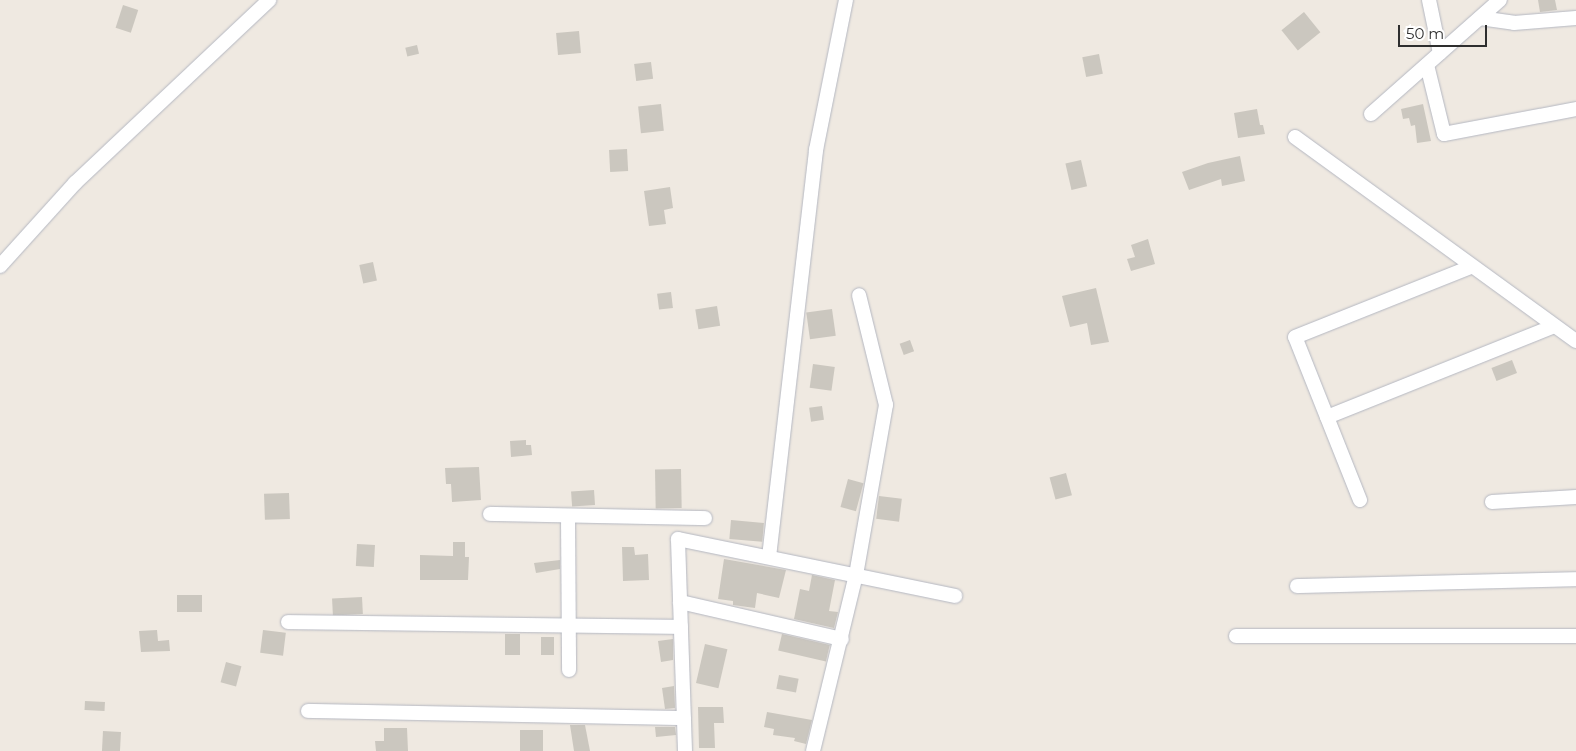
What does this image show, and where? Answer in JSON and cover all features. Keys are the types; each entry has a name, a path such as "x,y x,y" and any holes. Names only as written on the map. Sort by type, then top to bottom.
{"street":[{"path":"0,266 75,184 270,0"},
{"path":"769,557 816,150 846,0"},
{"path":"1429,0 1440,53"},
{"path":"1371,114 1500,0"},
{"path":"1480,18 1514,22 1576,18"},
{"path":"1427,65 1444,134 1576,109"},
{"path":"1295,137 1576,341"},
{"path":"1360,500 1295,337 1471,266"},
{"path":"813,751 842,639 856,575 886,406 859,295"},
{"path":"1327,417 1555,326"},
{"path":"1492,502 1576,497"},
{"path":"490,514 705,518"},
{"path":"568,516 569,670"},
{"path":"685,751 678,539 955,596"},
{"path":"1297,586 1576,579"},
{"path":"680,602 842,639"},
{"path":"288,622 681,627"},
{"path":"1236,636 1576,636"},
{"path":"308,711 684,718"}],"building":[{"path":"1538,0 1555,0 1557,10 1540,12"},
{"path":"123,5 138,10 131,33 116,28"},
{"path":"1304,12 1320,32 1298,50 1281,30"},
{"path":"579,31 581,53 558,55 556,33"},
{"path":"417,45 419,54 407,56 405,48"},
{"path":"1099,54 1103,74 1086,77 1082,57"},
{"path":"651,62 653,79 636,81 634,64"},
{"path":"661,104 664,131 641,133 638,106"},
{"path":"1423,104 1431,141 1417,143 1415,125 1411,126 1409,118 1403,119 1401,109"},
{"path":"1257,109 1260,125 1263,125 1265,134 1238,138 1234,113"},
{"path":"627,149 628,171 610,172 609,150"},
{"path":"1240,156 1245,181 1222,186 1221,179 1189,190 1182,172 1208,163"},
{"path":"1081,160 1087,186 1071,190 1065,164"},
{"path":"670,187 673,208 664,210 666,224 649,226 644,191"},
{"path":"1148,239 1155,264 1131,271 1127,259 1135,257 1131,245"},
{"path":"373,262 377,281 363,283 359,265"},
{"path":"1096,288 1109,342 1091,345 1087,323 1070,327 1062,296"},
{"path":"671,292 673,308 659,310 657,294"},
{"path":"717,306 720,326 698,329 695,309"},
{"path":"832,309 836,336 810,339 806,313"},
{"path":"910,340 914,351 904,355 900,344"},
{"path":"1512,360 1517,373 1496,381 1491,368"},
{"path":"813,364 835,367 831,391 810,388"},
{"path":"822,406 824,420 811,422 809,408"},
{"path":"526,440 526,445 531,445 532,455 511,457 510,441"},
{"path":"479,467 481,500 452,502 451,484 446,484 445,468"},
{"path":"655,469 681,469 682,508 656,508"},
{"path":"1066,473 1072,495 1056,500 1050,477"},
{"path":"848,479 863,483 856,511 840,507"},
{"path":"594,490 595,505 572,507 571,492"},
{"path":"289,493 290,519 265,520 264,494"},
{"path":"879,496 902,499 899,522 876,519"},
{"path":"731,520 764,523 762,542 729,539"},
{"path":"453,542 465,542 465,557 469,557 468,580 420,580 420,555 453,556"},
{"path":"357,544 375,545 374,567 356,566"},
{"path":"622,547 634,547 635,555 648,554 649,580 623,581"},
{"path":"724,559 786,570 779,598 757,593 755,608 733,605 733,601 718,599"},
{"path":"560,560 560,569 536,573 534,563"},
{"path":"812,575 835,580 829,611 838,612 834,628 794,619 800,589 809,591"},
{"path":"177,595 202,595 202,612 177,612"},
{"path":"362,597 363,614 333,616 332,599"},
{"path":"157,630 158,641 169,640 170,651 141,652 139,631"},
{"path":"263,630 286,633 283,656 260,653"},
{"path":"505,634 520,634 520,655 505,655"},
{"path":"782,634 830,645 826,662 778,651"},
{"path":"541,637 554,637 554,655 541,655"},
{"path":"673,639 673,660 661,662 658,641"},
{"path":"705,644 727,649 718,688 696,683"},
{"path":"226,662 241,666 236,686 221,682"},
{"path":"779,675 799,679 796,693 776,689"},
{"path":"674,686 675,708 665,709 662,688"},
{"path":"85,701 105,702 105,711 85,710"},
{"path":"698,707 723,707 724,723 714,723 715,748 699,748"},
{"path":"767,712 812,720 806,744 794,741 795,738 773,735 774,729 764,727"},
{"path":"570,725 585,725 590,751 574,751"},
{"path":"655,727 675,727 676,735 656,737"},
{"path":"384,728 407,728 408,751 376,751 375,741 384,741"},
{"path":"520,730 543,730 543,751 520,751"},
{"path":"103,731 121,732 120,751 102,751"}]}
